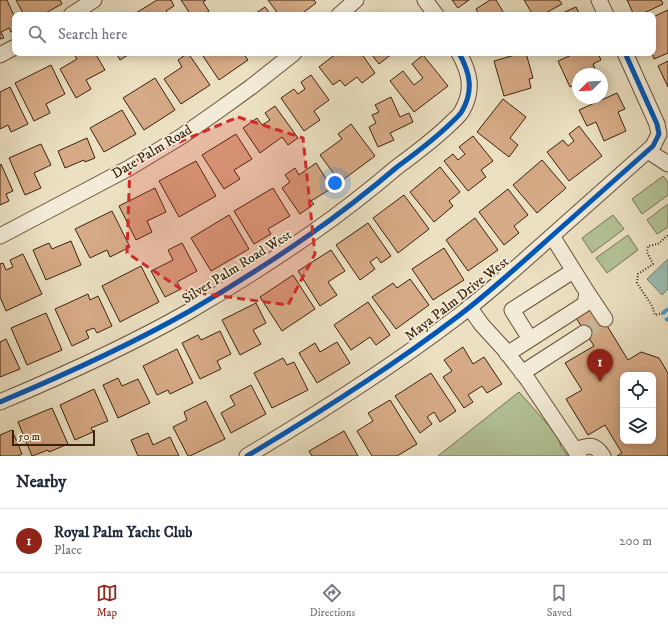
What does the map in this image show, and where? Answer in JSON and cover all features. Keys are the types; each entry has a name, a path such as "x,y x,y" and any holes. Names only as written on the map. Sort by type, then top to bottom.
{"street":[{"path":"76,12 94,0"},
{"path":"342,12 356,0"},
{"path":"425,0 434,12"},
{"path":"599,0 605,12"},
{"path":"0,55 12,49"},
{"name":"Date Palm Road","path":"0,236 123,172 182,136 251,87 290,56"},
{"name":"Silver Palm Road West","path":"0,402 121,347 187,312 248,276 313,233 372,188 446,128 461,112 468,99 470,85 468,72 460,56"},
{"name":"Maya Palm Drive West","path":"247,456 295,427 390,365 458,317 512,273 654,146 659,134 657,124 626,56"},
{"path":"648,151 668,164"},
{"path":"552,236 605,319"},
{"path":"530,339 512,310 574,270"},
{"path":"507,354 585,304 588,292"},
{"path":"469,308 482,326 522,373 577,453 588,445 592,445 604,456"},
{"path":"522,373 584,333"}],"path":[{"path":"663,313 654,315 652,306 637,283 638,274 653,264 647,252 648,246 658,244 668,235"}],"highlighted area":[{"path":"238,117 303,138 315,254 288,305 184,291 127,253 130,163"}],"green space":[{"path":"663,176 668,182 668,195 642,214 632,199"},
{"path":"668,204 668,227 657,234 647,220"},
{"path":"613,215 624,229 592,253 582,238"},
{"path":"628,235 638,250 607,273 596,258"},
{"path":"519,392 558,436 561,447 568,456 438,456"}],"water":[{"path":"668,259 668,289 662,295 647,279"}],"building":[{"path":"0,0 7,0 12,12 12,32 9,28 1,32 4,38 0,39"},
{"path":"16,0 60,0 62,4 47,12 22,12"},
{"path":"157,0 171,0 174,6 166,11 167,12 138,12"},
{"path":"181,0 206,0 203,2 209,11 189,12"},
{"path":"268,0 314,0 316,3 304,12 277,12"},
{"path":"452,0 469,0 458,8"},
{"path":"490,0 496,0 503,12 478,12 476,9"},
{"path":"524,0 559,0 562,4 547,12 531,12"},
{"path":"627,0 661,0 663,4 646,12 633,12"},
{"path":"265,7 269,12 258,12"},
{"path":"576,7 578,12 565,12"},
{"path":"668,10 668,53 654,59 653,56 656,56 656,16"},
{"path":"75,56 97,56 105,70 86,80 91,89 76,98 60,69 77,59"},
{"path":"118,56 126,56 120,60"},
{"path":"184,56 190,56 210,85 181,104 164,79 182,67 178,60"},
{"path":"203,56 245,56 248,60 219,80"},
{"path":"333,56 363,56 375,73 362,83 357,77 345,86 340,80 333,85 319,67"},
{"path":"373,56 389,56 379,64"},
{"path":"424,56 448,86 414,112 390,81 403,71 414,85 423,78 412,64"},
{"path":"512,56 527,56 533,78 529,79 531,88 504,96 494,61"},
{"path":"569,56 599,56 601,60 593,64 595,68 572,68 572,86 570,87 558,61"},
{"path":"668,61 668,87 658,66"},
{"path":"51,65 65,94 46,104 50,113 34,121 15,83"},
{"path":"311,75 329,100 314,111 320,120 304,131 281,98 294,89 298,94 305,89 301,82"},
{"path":"155,78 175,110 144,130 123,98"},
{"path":"10,87 28,124 11,132 8,125 0,129 0,92"},
{"path":"617,93 625,109 618,112 626,131 604,141 596,122 587,126 579,110 592,104 608,104 608,97"},
{"path":"391,97 400,117 409,113 413,122 390,133 394,140 378,147 369,127 376,123 372,115 379,112 375,105"},
{"path":"503,99 526,117 510,138 518,145 509,157 477,132"},
{"path":"275,106 298,138 288,145 282,137 260,153 243,128 257,118 262,125 270,120 265,113"},
{"path":"122,110 136,134 104,152 90,128"},
{"path":"351,124 375,156 340,182 320,155 342,139 338,134"},
{"path":"579,126 602,156 569,181 547,152 563,140 568,146 574,141 569,134"},
{"path":"236,134 252,159 234,170 240,179 224,189 202,155"},
{"path":"473,136 493,161 481,170 486,177 468,191 444,161 453,154 458,160 465,154 459,147"},
{"path":"87,138 95,158 85,162 84,160 65,168 58,151"},
{"path":"41,144 51,165 34,173 41,188 25,195 9,158"},
{"path":"542,160 566,188 537,213 513,185"},
{"path":"196,161 216,196 179,217 159,181"},
{"path":"316,163 332,188 311,201 314,204 300,214 282,188 290,182 285,175 295,168 299,175"},
{"path":"1,164 13,191 6,194 9,201 0,205 0,165"},
{"path":"440,167 460,192 449,201 453,206 434,222 410,192"},
{"path":"155,188 166,212 147,221 152,232 136,240 119,206"},
{"path":"273,188 290,216 268,229 271,234 254,244 234,211"},
{"path":"508,189 528,215 514,226 519,233 504,245 479,212"},
{"path":"404,195 429,229 398,253 373,218"},
{"path":"112,211 130,247 110,257 107,250 90,258 75,229"},
{"path":"229,215 249,249 211,271 191,238"},
{"path":"475,218 498,250 468,271 446,240"},
{"path":"368,223 391,256 381,263 377,257 370,262 375,269 360,280 336,245"},
{"path":"71,241 81,265 46,280 33,250 49,243 52,249"},
{"path":"182,243 197,271 177,282 181,289 165,297 151,271 173,260 168,250"},
{"path":"444,248 464,280 433,300 412,269"},
{"path":"331,250 345,271 328,282 337,295 320,306 298,271"},
{"path":"23,254 42,294 6,311 0,297 0,264 3,263 6,270 13,267 10,260"},
{"path":"141,266 159,302 120,322 102,286"},
{"path":"293,275 315,309 282,331 260,297"},
{"path":"410,279 429,305 396,329 372,297 393,283 397,288"},
{"path":"88,294 90,300 98,296 112,326 97,333 94,328 86,331 89,338 72,346 55,309"},
{"path":"368,302 390,335 376,345 370,337 351,350 334,325"},
{"path":"256,303 266,323 253,330 261,344 240,355 222,320"},
{"path":"595,306 628,360 641,352 659,358 668,373 668,456 617,456 622,453 605,425 588,435 566,399 582,390 565,363 594,346 576,318"},
{"path":"46,313 62,350 27,365 11,328"},
{"path":"220,331 231,354 217,361 221,369 200,379 182,343 198,335 201,340"},
{"path":"6,339 20,369 0,377 0,342"},
{"path":"337,342 350,363 317,383 299,353 315,343 320,352"},
{"path":"463,347 473,364 484,357 502,384 487,393 482,386 468,395 473,402 464,408 443,377 452,371 444,360"},
{"path":"177,349 193,383 170,394 168,390 157,395 143,366"},
{"path":"283,358 287,365 294,362 308,390 272,408 254,373"},
{"path":"431,373 456,411 440,422 434,412 427,417 432,424 420,433 395,396"},
{"path":"118,378 122,386 138,379 150,403 118,418 103,385"},
{"path":"251,385 266,414 231,433 221,413 235,405 230,396"},
{"path":"94,389 108,421 91,428 93,432 75,440 60,405"},
{"path":"390,400 417,444 397,456 372,456 357,431 373,421 368,413"},
{"path":"206,401 225,439 188,456 173,427 187,420 184,412"},
{"path":"52,408 68,444 49,452 48,450 32,456 18,422"},
{"path":"12,430 22,454 18,456 0,456 0,435"},
{"path":"344,431 358,456 312,456 309,451"},
{"path":"148,433 153,445 170,437 179,456 138,456 131,440"}],"tunnel":[{"path":"584,333 605,319"}],"marked path":[{"path":"668,309 663,313 668,321"}],"cycle path":[{"path":"0,402 96,360 188,312 267,264 345,209 432,140 461,112 468,96 469,82 466,68 461,56"},
{"path":"247,456 354,390 457,317 511,273 653,146 659,134 657,124 626,56"}],"place":[{"name":"Royal Palm Yacht Club","path":"600,382"}]}
